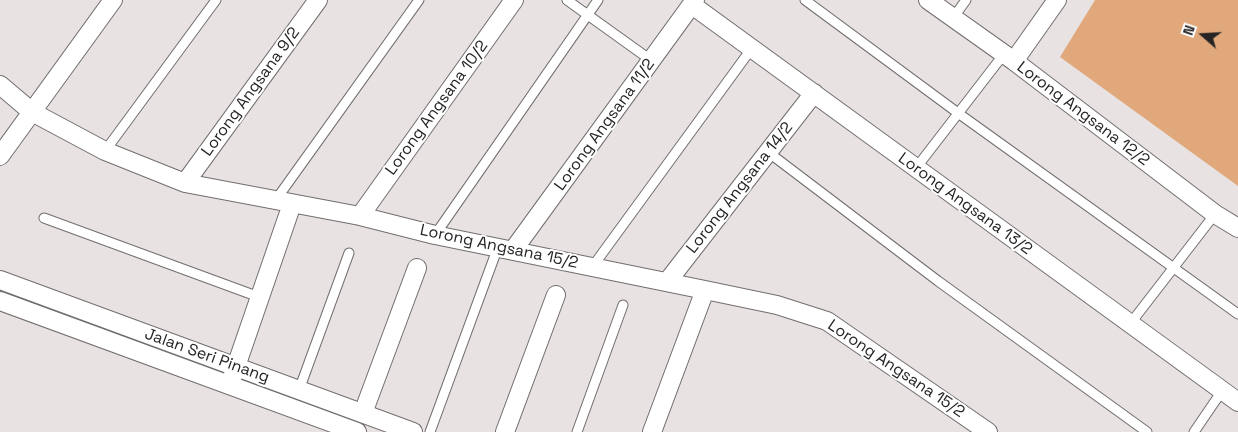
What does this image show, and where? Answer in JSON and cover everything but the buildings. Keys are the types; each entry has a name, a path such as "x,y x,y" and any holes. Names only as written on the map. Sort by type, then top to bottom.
{"street":[{"path":"0,156 113,0"},
{"name":"Lorong Angsana 9/2","path":"184,183 318,0"},
{"name":"Lorong Angsana 10/2","path":"360,216 514,0"},
{"name":"Lorong Angsana 12/2","path":"928,0 1009,58 1215,214 1238,228"},
{"path":"1009,58 1057,0"},
{"name":"Lorong Angsana 13/2","path":"694,2 752,48 1238,402"},
{"name":"Lorong Angsana 11/2","path":"506,248 652,61 694,2"},
{"name":"Lorong Angsana 15/2","path":"0,84 32,112 105,151 184,183 360,216 436,235 705,290 777,306 827,321 988,432"},
{"name":"Lorong Angsana 14/2","path":"666,282 814,93"},
{"path":"229,386 259,297 283,202"},
{"path":"362,413 417,268"},
{"name":"Jalan Seri Pinang","path":"0,280 413,432"},
{"path":"652,432 705,290"},
{"path":"505,432 556,295"},
{"name":"Jalan Seri Pinang","path":"0,301 357,432"}],"lane":[{"path":"105,151 216,0"},
{"path":"283,202 419,0"},
{"path":"567,0 652,61"},
{"path":"436,235 598,0"},
{"path":"806,0 958,113 1238,314"},
{"path":"953,18 966,0"},
{"path":"593,266 752,48"},
{"path":"916,168 958,113 1009,58"},
{"path":"768,152 938,281 1147,432"},
{"path":"1130,324 1215,214"},
{"path":"44,218 259,297"},
{"path":"430,432 506,248"},
{"path":"299,390 349,253"},
{"path":"577,432 623,305"},
{"path":"1194,432 1222,391"}],"shaded area":[{"path":"1095,0 1238,0 1238,186 1060,57"}]}
